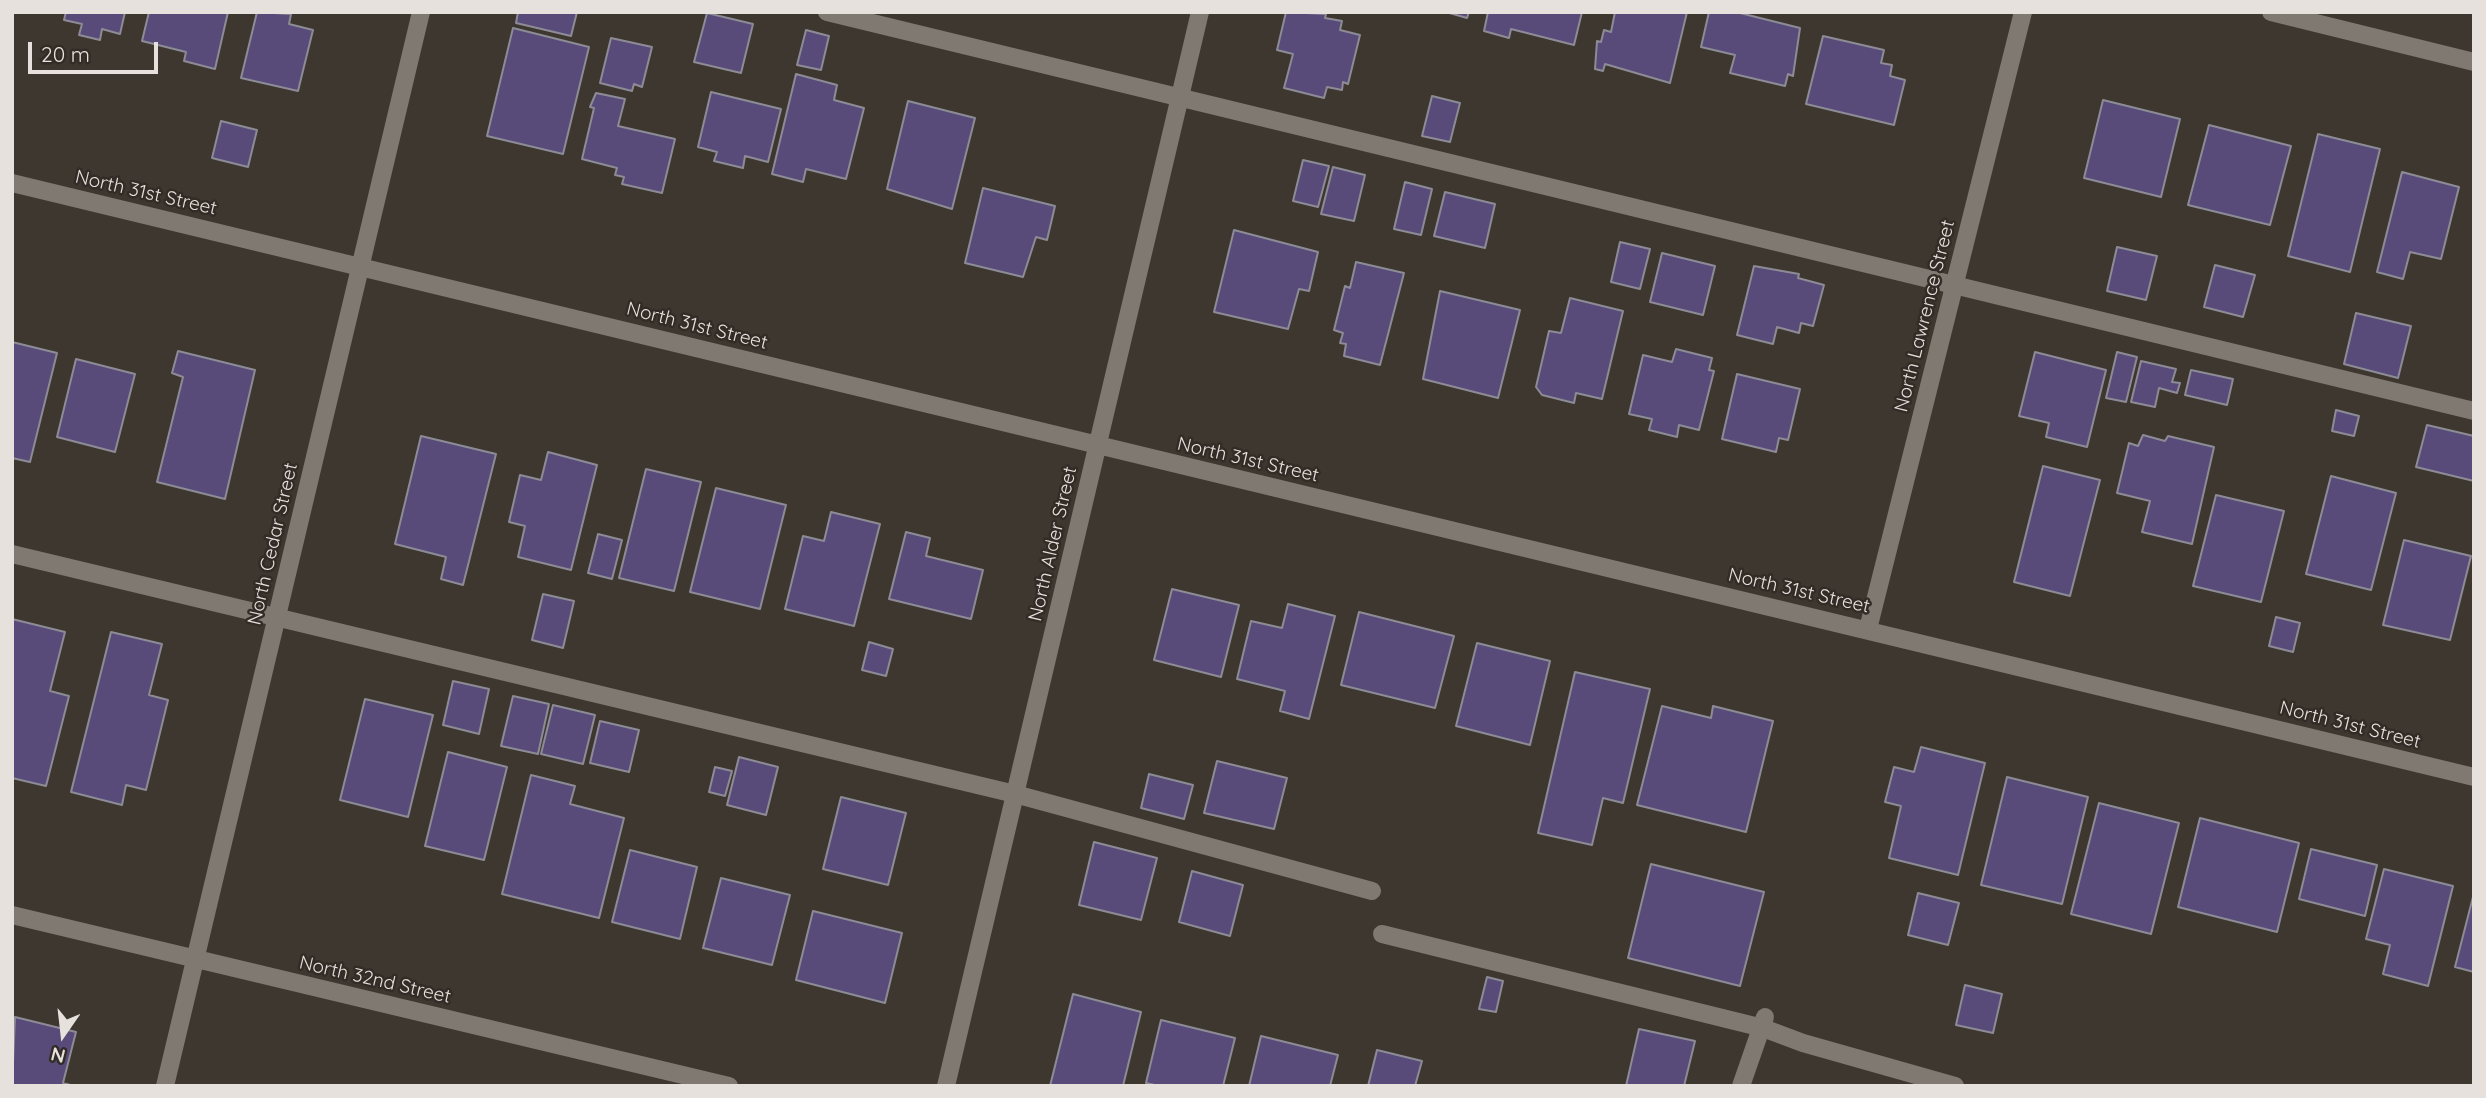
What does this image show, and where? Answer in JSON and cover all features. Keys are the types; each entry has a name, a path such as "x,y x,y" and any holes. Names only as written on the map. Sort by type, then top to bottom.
{"street":[{"name":"North Cedar Street","path":"165,1086 421,12"},
{"path":"827,12 2474,411"},
{"name":"North Alder Street","path":"946,1086 1200,12"},
{"name":"North Lawrence Street","path":"1868,629 2023,12"},
{"path":"2271,12 2474,62"},
{"name":"North 31st Street","path":"12,183 2474,777"},
{"path":"12,554 1015,794 1372,891"},
{"name":"North 32nd Street","path":"12,915 729,1086"},
{"path":"1382,934 1764,1022 1803,1043 1955,1086"},
{"path":"1741,1086 1764,1022"}],"building":[{"path":"66,12 125,12 120,34 102,29 100,40 79,35 82,24 64,20"},
{"path":"149,12 228,12 215,69 184,61 186,52 142,41"},
{"path":"257,12 291,14 289,24 313,30 298,91 241,78"},
{"path":"518,12 577,12 571,36 516,23"},
{"path":"1286,12 1326,14 1325,18 1342,21 1340,30 1360,35 1348,84 1343,82 1342,90 1327,87 1324,98 1284,88 1293,54 1277,50"},
{"path":"1446,12 1469,12 1467,18"},
{"path":"1488,12 1582,12 1574,45 1511,29 1509,38 1484,31"},
{"path":"1615,12 1687,12 1670,83 1605,64 1603,71 1595,69 1597,41 1601,42 1604,30 1611,32"},
{"path":"1709,12 1736,12 1800,28 1793,76 1788,74 1785,86 1730,73 1735,55 1701,47"},
{"path":"707,13 753,24 741,73 694,62"},
{"path":"513,28 589,47 563,154 487,136"},
{"path":"806,30 829,36 821,70 797,65"},
{"path":"1823,36 1884,50 1881,63 1892,65 1890,76 1905,80 1894,125 1806,104"},
{"path":"611,38 652,47 642,87 634,84 632,91 600,83"},
{"path":"796,74 837,85 834,100 864,108 846,179 806,169 803,182 772,174"},
{"path":"711,92 781,109 768,162 745,156 743,168 714,161 717,152 698,147"},
{"path":"596,93 625,99 618,126 675,139 662,193 622,184 624,177 615,175 617,168 582,159 594,108 590,107"},
{"path":"1432,96 1460,103 1450,142 1422,136"},
{"path":"2103,100 2180,119 2161,197 2084,178"},
{"path":"908,101 975,118 952,209 887,189"},
{"path":"221,121 257,130 248,167 212,158"},
{"path":"2209,125 2291,146 2270,225 2188,205"},
{"path":"2318,134 2380,149 2350,272 2288,256"},
{"path":"1303,160 1329,166 1318,207 1293,201"},
{"path":"1333,167 1365,175 1354,221 1321,214"},
{"path":"2402,172 2459,187 2441,259 2410,252 2403,279 2377,272"},
{"path":"1405,182 1432,189 1421,235 1394,229"},
{"path":"983,188 1055,206 1047,240 1036,237 1023,277 965,263"},
{"path":"1445,192 1495,204 1485,248 1434,236"},
{"path":"1234,230 1318,252 1309,291 1299,289 1288,329 1214,312"},
{"path":"1620,242 1650,249 1640,289 1611,282"},
{"path":"2117,247 2157,256 2146,300 2107,291"},
{"path":"1662,253 1715,266 1703,315 1650,302"},
{"path":"1356,262 1404,273 1380,365 1344,356 1346,344 1340,343 1343,333 1334,330 1345,286 1350,288"},
{"path":"2215,265 2255,275 2243,317 2204,307"},
{"path":"1754,266 1799,274 1798,278 1824,285 1813,326 1801,323 1799,333 1777,327 1773,344 1737,335"},
{"path":"1440,291 1520,310 1498,398 1423,379"},
{"path":"1570,298 1623,311 1602,399 1576,393 1574,403 1542,395 1536,387 1549,331 1561,333"},
{"path":"2356,313 2411,326 2398,378 2344,364"},
{"path":"12,342 57,353 30,462 12,458"},
{"path":"1676,349 1712,358 1709,370 1714,371 1699,430 1679,425 1677,437 1649,430 1652,419 1629,414 1643,355 1672,362"},
{"path":"178,351 255,370 225,499 157,482 183,377 172,373"},
{"path":"2035,352 2106,370 2087,447 2046,437 2049,423 2019,416"},
{"path":"2117,352 2137,357 2126,402 2106,398"},
{"path":"76,359 135,374 115,452 57,437"},
{"path":"2141,361 2176,369 2172,382 2180,383 2177,393 2159,388 2155,407 2131,402"},
{"path":"2191,370 2233,379 2227,405 2185,395"},
{"path":"1737,374 1800,389 1788,440 1779,438 1776,452 1722,439"},
{"path":"2336,410 2359,416 2354,436 2332,431"},
{"path":"2427,425 2474,436 2474,481 2416,467"},
{"path":"2143,435 2165,441 2168,436 2214,447 2192,544 2142,532 2150,501 2117,493 2129,443 2138,446"},
{"path":"421,436 496,454 463,585 441,579 446,557 395,544"},
{"path":"548,452 597,465 571,570 518,557 525,526 509,522 520,475 541,480"},
{"path":"2043,466 2100,480 2070,596 2014,582"},
{"path":"646,469 701,482 674,591 619,578"},
{"path":"2331,476 2396,493 2371,590 2306,574"},
{"path":"716,488 786,505 760,609 690,592"},
{"path":"2216,495 2284,511 2261,602 2193,586"},
{"path":"831,512 880,524 854,626 785,609 803,536 824,541"},
{"path":"906,532 930,538 926,556 983,570 971,619 889,599"},
{"path":"598,534 622,540 612,579 588,573"},
{"path":"2404,540 2471,556 2450,640 2383,625"},
{"path":"1172,589 1239,605 1221,677 1154,660"},
{"path":"543,594 574,601 563,648 532,640"},
{"path":"1288,604 1335,616 1309,719 1280,711 1285,691 1237,679 1251,621 1282,628"},
{"path":"1359,612 1454,636 1435,708 1341,685"},
{"path":"2276,617 2300,623 2293,652 2269,646"},
{"path":"12,619 65,632 50,691 69,696 46,786 12,778"},
{"path":"111,632 162,644 149,695 168,700 146,790 126,785 122,805 71,792"},
{"path":"869,642 893,649 886,676 862,670"},
{"path":"1477,643 1550,661 1530,745 1456,726"},
{"path":"1575,672 1650,689 1623,803 1603,798 1592,845 1538,833"},
{"path":"453,681 489,689 479,734 443,725"},
{"path":"513,696 549,704 538,754 501,746"},
{"path":"365,699 433,715 408,817 340,800"},
{"path":"553,705 595,715 583,764 541,754"},
{"path":"1662,706 1711,718 1713,706 1773,721 1746,832 1637,805"},
{"path":"600,721 639,730 629,772 590,763"},
{"path":"1921,747 1985,763 1958,875 1889,858 1901,806 1885,802 1894,767 1914,772"},
{"path":"448,752 507,767 484,860 425,846"},
{"path":"739,757 778,767 766,815 727,805"},
{"path":"1217,761 1287,778 1274,829 1204,813"},
{"path":"715,767 732,771 725,796 709,792"},
{"path":"1149,774 1193,785 1184,819 1141,808"},
{"path":"531,775 575,786 570,804 624,818 599,918 502,894"},
{"path":"2007,777 2088,797 2062,904 1981,885"},
{"path":"841,797 906,813 888,885 823,869"},
{"path":"2099,803 2179,823 2151,934 2071,914"},
{"path":"2200,818 2299,843 2277,932 2178,907"},
{"path":"1094,842 1157,858 1141,920 1079,905"},
{"path":"2311,849 2377,865 2365,916 2299,899"},
{"path":"630,850 697,867 680,939 612,922"},
{"path":"1651,864 1764,892 1740,986 1628,958"},
{"path":"2384,869 2453,886 2428,986 2383,974 2390,945 2366,939"},
{"path":"1192,871 1243,885 1230,936 1179,922"},
{"path":"721,878 790,895 772,965 703,948"},
{"path":"1918,893 1959,903 1948,945 1908,935"},
{"path":"2474,893 2474,972 2455,967"},
{"path":"813,911 902,933 885,1003 796,980"},
{"path":"1487,977 1503,981 1496,1012 1479,1009"},
{"path":"1965,985 2002,994 1993,1033 1956,1025"},
{"path":"1073,994 1141,1012 1123,1086 1050,1086"},
{"path":"15,1017 76,1032 63,1083 74,1086 12,1086"},
{"path":"1161,1020 1235,1038 1223,1086 1159,1086 1146,1083"},
{"path":"1639,1029 1695,1041 1684,1086 1626,1086"},
{"path":"1261,1036 1338,1055 1330,1086 1249,1086"},
{"path":"1377,1050 1422,1061 1415,1086 1368,1086"}]}
